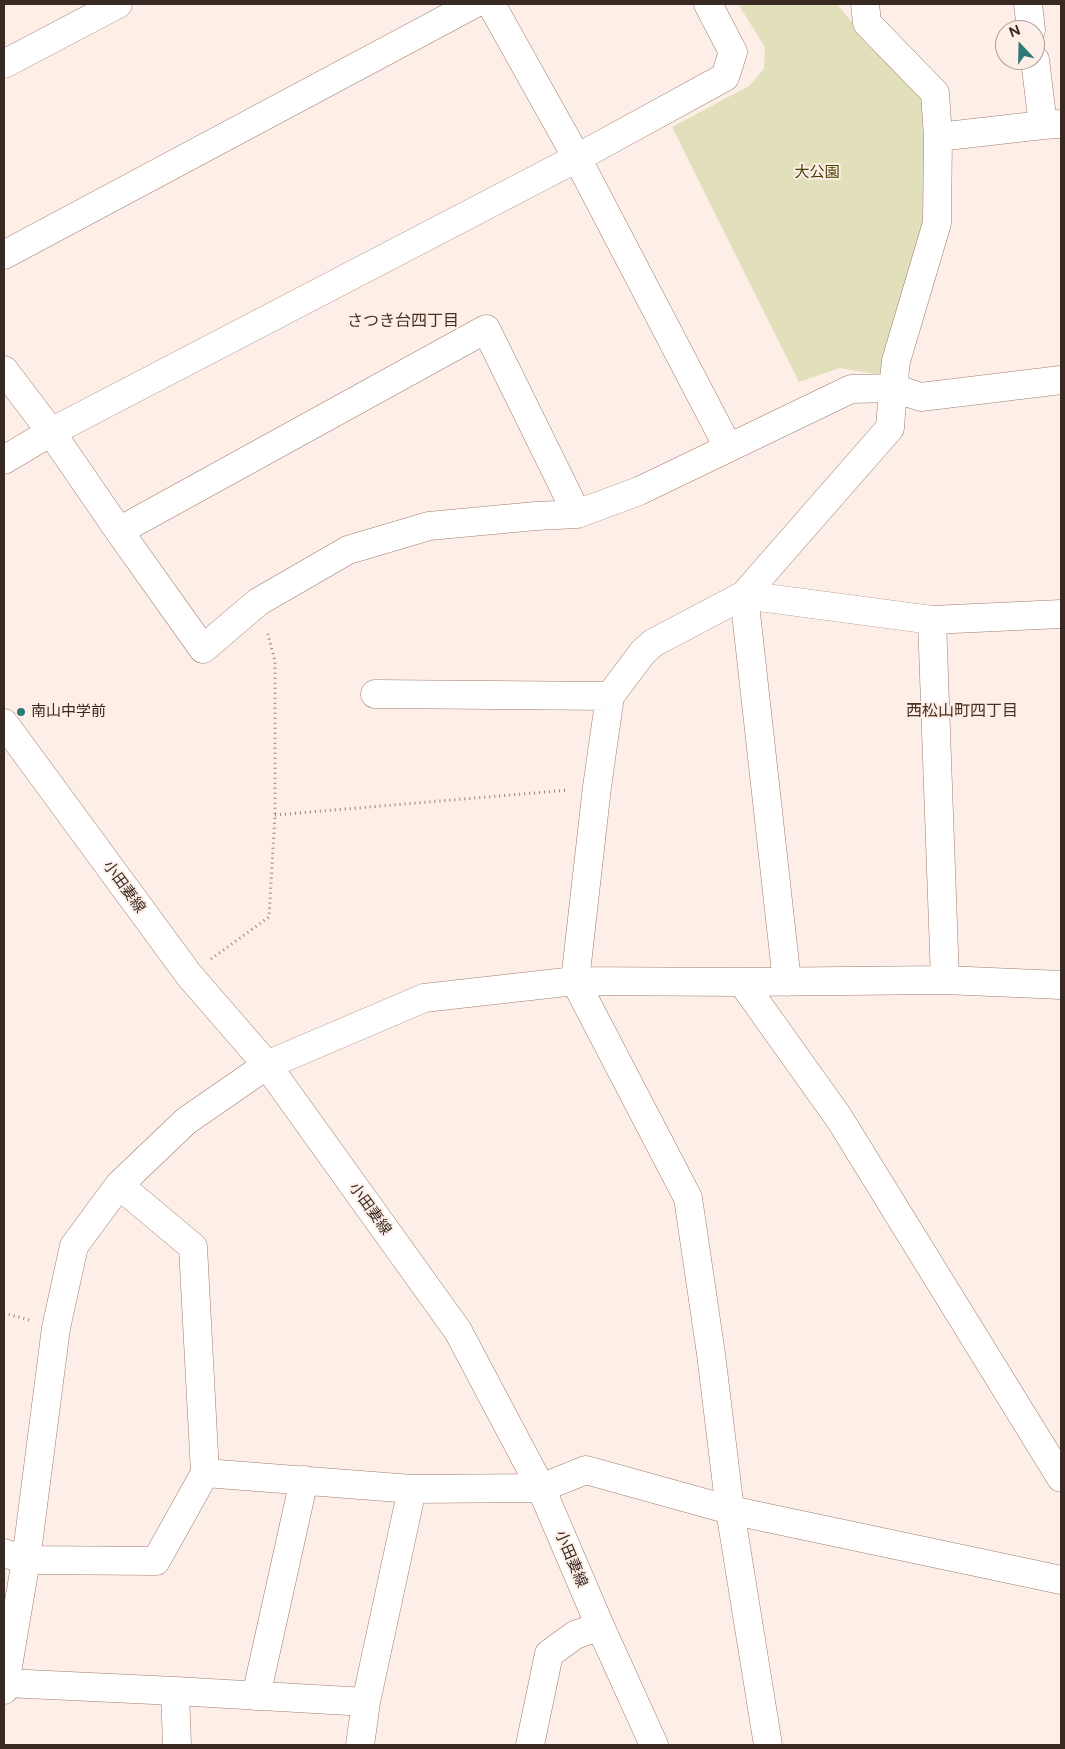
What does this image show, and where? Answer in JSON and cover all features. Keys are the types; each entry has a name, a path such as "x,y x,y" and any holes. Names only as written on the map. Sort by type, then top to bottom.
{"street":[{"path":"4,64 118,4"},
{"path":"4,255 474,4"},
{"path":"491,4 577,158 728,447"},
{"path":"4,460 52,432 577,158 725,77 733,52 708,4"},
{"path":"768,1745 730,1510 711,1354 688,1198 574,981 610,696 643,652 653,644 744,594 890,428 896,361 937,223 938,137 935,93 867,23 865,4"},
{"path":"1028,4 1030,20"},
{"path":"938,137 1052,125 1038,70"},
{"path":"119,531 486,329 577,514"},
{"path":"4,370 52,432 119,531 203,649 258,602 348,550 429,526 577,514 639,491 851,389 893,388 920,397 1061,380"},
{"path":"744,594 932,620 1061,614"},
{"path":"744,594 787,982"},
{"path":"932,620 945,980"},
{"path":"375,694 610,696"},
{"name":"小田妻線","path":"4,723 188,975 267,1065 458,1331 541,1488 600,1626 654,1745"},
{"path":"366,1702 175,1691 5,1686 15,1556 56,1328 74,1246 119,1185 186,1121 267,1065 424,998 574,981 787,982 945,980 1061,985"},
{"path":"742,982 839,1118 1061,1478"},
{"path":"15,1556 156,1561 205,1473 193,1247 119,1185"},
{"path":"205,1473 412,1489 541,1488 586,1470 730,1510 1061,1580"},
{"path":"256,1696 304,1480"},
{"path":"360,1745 366,1702 412,1489"},
{"path":"530,1745 549,1654 575,1634 600,1626"},
{"path":"175,1691 177,1745"}],"path":[{"path":"188,975 269,917 275,815 275,661 258,602"},
{"path":"275,815 598,787"}],"green space":[{"name":"大公園","path":"738,4 837,4 854,25 917,86 929,124 926,216 882,375 840,368 799,382 672,127 749,86 764,69 765,47"}],"place":[{"name":"南山中学前","path":"21,712"}],"district":[{"name":"さつき台四丁目","path":"403,321"},
{"name":"西松山町四丁目","path":"962,711"}]}
